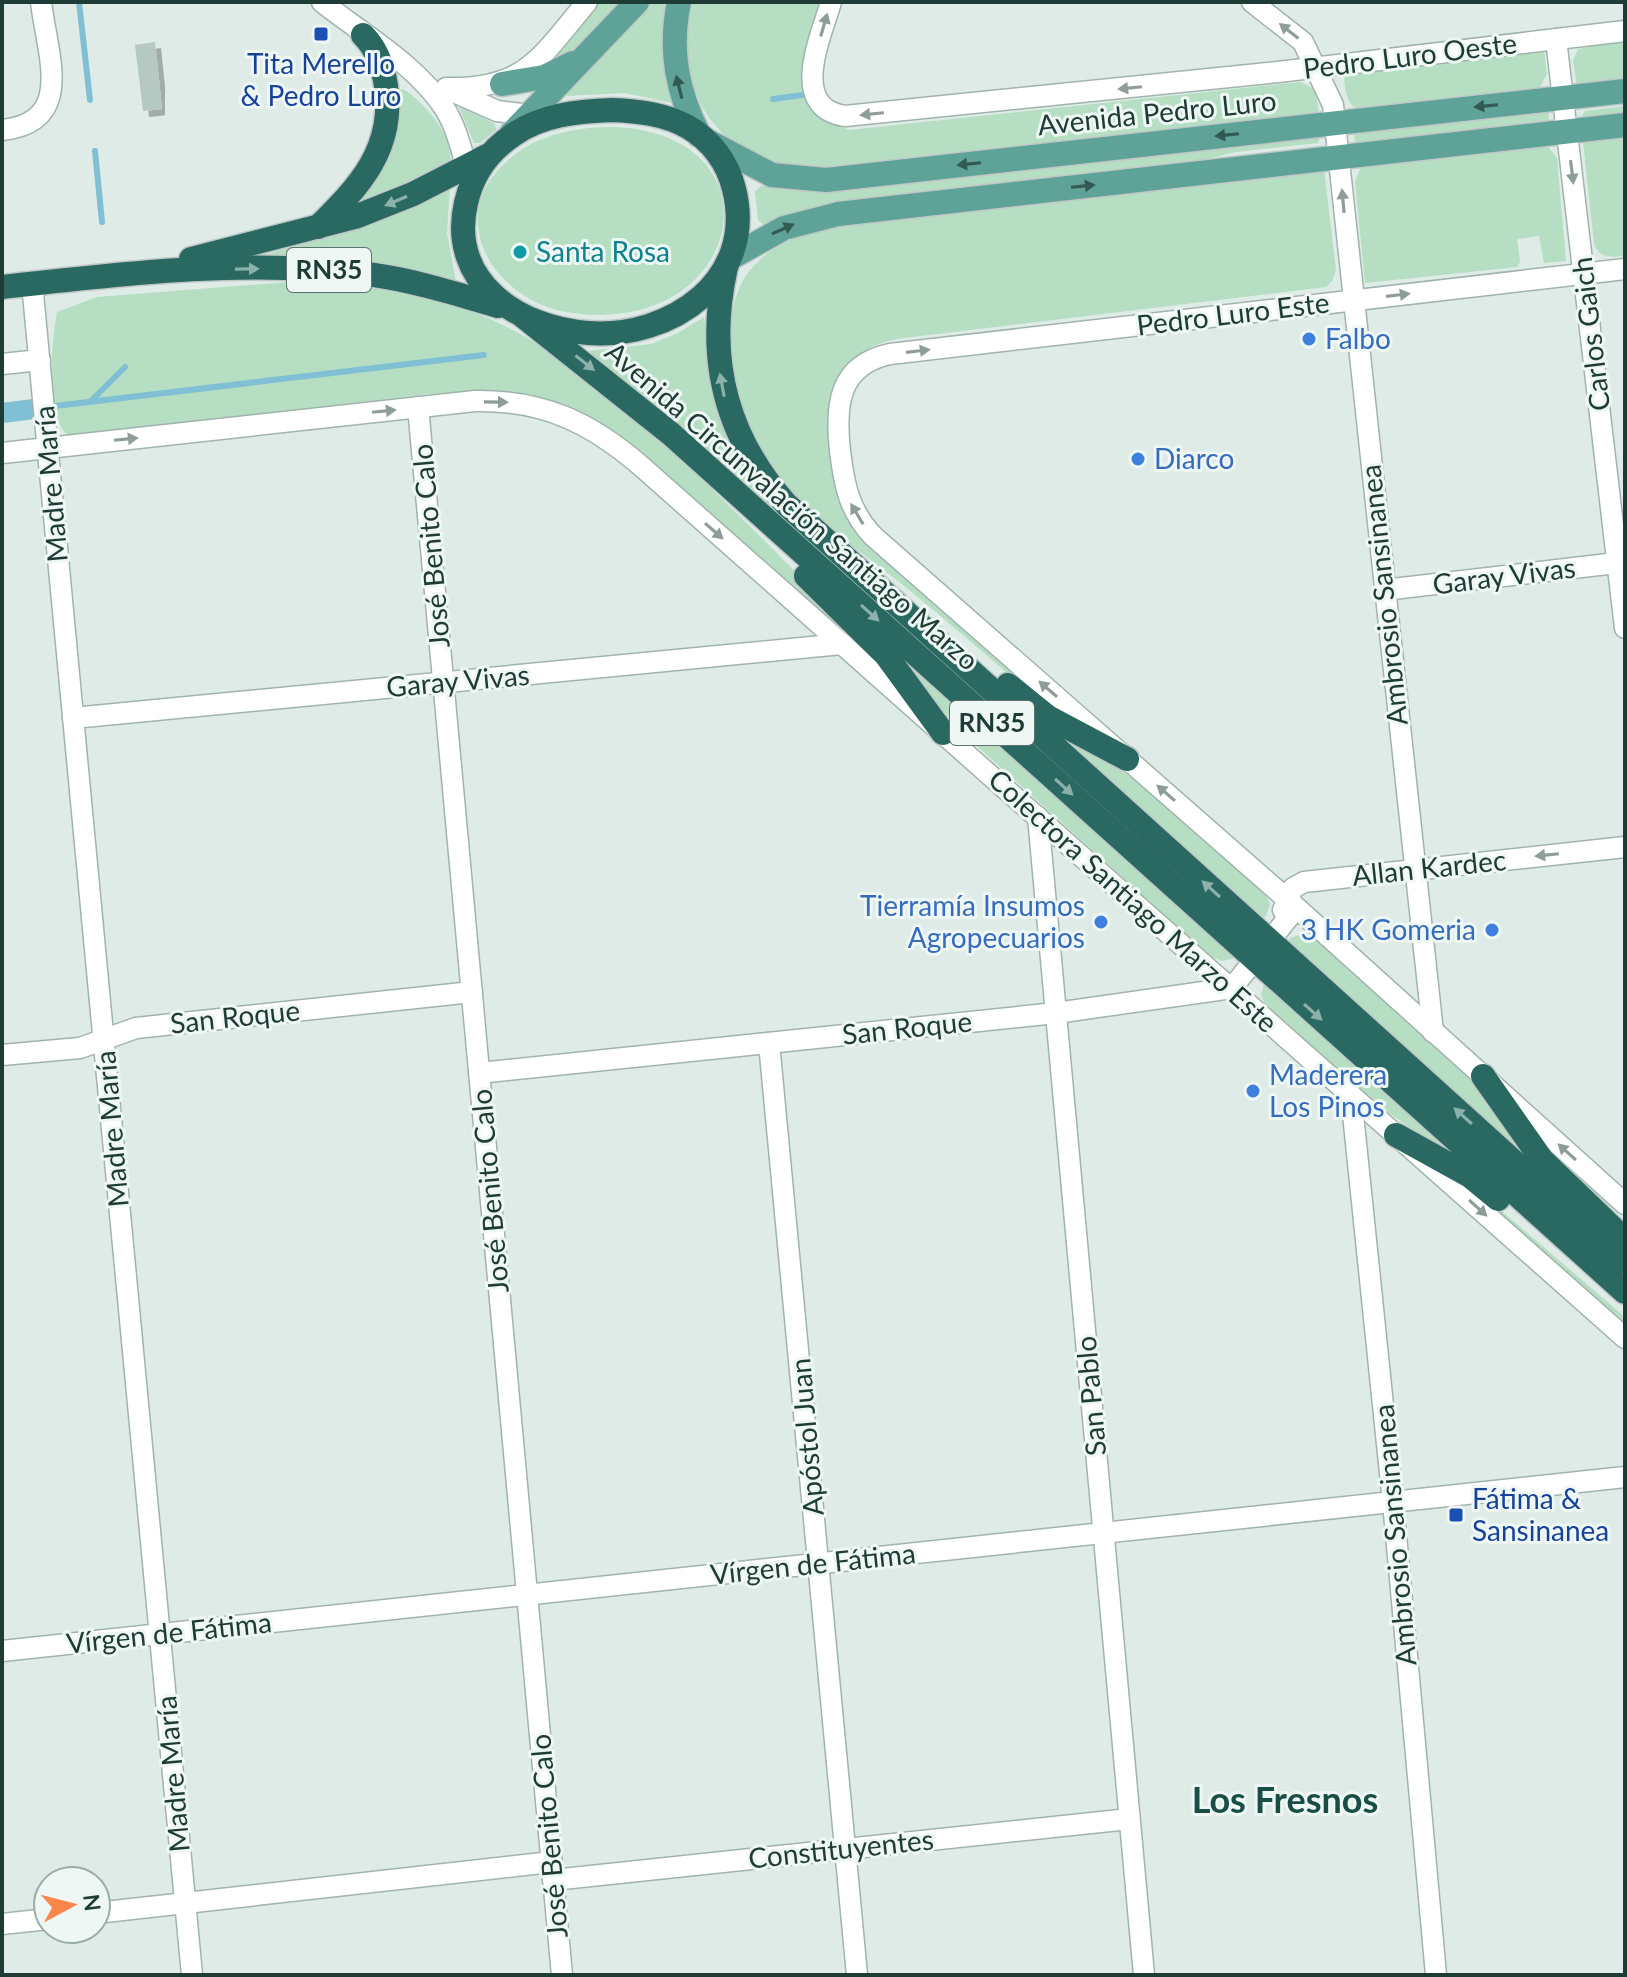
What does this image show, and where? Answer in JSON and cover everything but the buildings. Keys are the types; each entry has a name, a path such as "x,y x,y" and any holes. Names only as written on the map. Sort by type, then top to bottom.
{"highway":[{"path":"315,229 369,172 385,134 387,106 384,78 378,54 363,35"},
{"name":"RN35","path":"2,287 141,271 286,268 351,272 409,282 517,313 550,327 588,333 644,327 669,319 700,301 729,262 737,233 735,193 726,168 702,137 667,118 640,112 597,110 555,117 524,128 469,175 393,202 315,229 141,271"},
{"name":"RN35","path":"469,175 462,223 468,262 481,285 517,313"},
{"name":"Avenida Circunvalación Santiago Marzo","path":"729,262 718,314 723,390 732,422 764,479 823,541 1625,1292"},
{"name":"Avenida Circunvalación Santiago Marzo","path":"517,313 648,414 1262,951 1625,1262"},
{"path":"729,486 788,558 893,663 943,733"},
{"path":"823,541 907,598 1039,711 1127,759"},
{"path":"1483,1076 1548,1167 1625,1240"},
{"path":"1396,1135 1477,1181 1625,1305"}],"main road":[{"path":"497,148 637,2"},
{"path":"679,2 675,35 676,74 682,100 702,137"},
{"path":"502,84 550,75 595,49"},
{"name":"Avenida Pedro Luro","path":"702,137 763,173 808,180 1625,91"},
{"path":"729,262 784,228 829,216 1625,125"}],"street":[{"path":"2,130 30,125 44,115 52,91 41,2"},
{"path":"322,2 406,67 446,88 489,108 555,117"},
{"path":"446,88 502,84 531,66 587,2"},
{"name":"Pedro Luro Oeste","path":"831,2 812,71 818,103 835,115 855,116 1625,31"},
{"name":"Ambrosio Sansinanea","path":"1252,2 1303,42 1331,96 1336,123 1352,300 1433,1032"},
{"name":"Carlos Gaich","path":"1556,39 1621,563 1625,628"},
{"path":"406,67 446,110 469,175"},
{"name":"Pedro Luro Este","path":"1127,759 860,520 845,487 837,423 839,400 847,378 864,363 890,354 1625,269"},
{"name":"Madre María","path":"32,283 192,1975"},
{"path":"2,364 40,360"},
{"name":"Colectora Santiago Marzo Este","path":"2,453 475,401 518,403 568,418 602,434 1625,1338"},
{"name":"José Benito Calo","path":"418,407 562,1975"},
{"name":"Garay Vivas","path":"1384,590 1621,563"},
{"name":"Garay Vivas","path":"73,718 842,644"},
{"path":"1127,759 1625,1204"},
{"name":"San Pablo","path":"1038,817 1144,1975"},
{"name":"Allan Kardec","path":"1292,904 1295,886 1304,882 1625,847"},
{"path":"1232,988 1262,951 1292,904"},
{"name":"San Roque","path":"479,1073 1056,1013 1232,988"},
{"name":"San Roque","path":"2,1055 80,1048 136,1028 472,992"},
{"name":"Apóstol Juan","path":"769,1043 857,1975"},
{"name":"Ambrosio Sansinanea","path":"1351,1095 1393,1502 1436,1975"},
{"name":"Vírgen de Fátima","path":"2,1651 1625,1477"},
{"name":"Constituyentes","path":"112,1911 552,1871 845,1849 1129,1819"},
{"path":"2,1924 32,1921"}],"green space":[{"path":"596,2 624,2 582,48 546,64"},
{"path":"650,2 669,2 673,103 624,93 565,96 565,92 630,27"},
{"path":"688,2 822,2 822,118 849,130 1300,82 1315,89 1319,112 828,170 778,165 730,140 700,102 686,55"},
{"path":"1625,40 1625,82 1577,85 1573,61 1578,49"},
{"path":"1544,50 1547,74 1539,89 1360,110 1351,104 1346,90 1344,74"},
{"path":"403,89 420,103 443,131 450,163 424,178 360,202 398,90"},
{"path":"458,104 495,124 496,130 480,143 474,143"},
{"path":"1625,106 1625,116 1582,116 1585,111"},
{"path":"1548,110 1549,122 1355,144 1354,131"},
{"path":"615,127 669,138 704,163 722,195 722,232 706,266 676,295 631,312 573,313 544,305 518,291 498,273 484,250 478,226 481,200 493,176 528,146 564,132"},
{"path":"1625,134 1625,256 1611,257 1599,252 1594,244 1583,142"},
{"path":"1321,135 1318,143 1236,152 1195,162 826,205 764,225 758,220 755,191 761,186 800,189"},
{"path":"1546,144 1557,158 1566,261 1544,263 1539,236 1517,239 1520,262 1517,267 1365,283 1355,182 1361,166"},
{"path":"1324,169 1336,270 1326,287 896,339 873,346 856,356 836,384 831,400 830,439 837,492 848,522 1059,712 1056,715 927,604 800,502 763,461 751,439 741,414 733,372 733,308 748,273 759,260 790,240 829,226"},
{"path":"450,186 447,233 456,282 341,259 258,257 331,235"},
{"path":"302,281 374,289 446,304 510,328 542,348 618,405 687,466 882,659 879,662 648,458 599,421 525,394 429,394 74,438 64,431 58,419 52,382 57,312 97,297"},
{"path":"704,317 718,416 740,465 771,506 588,351 651,344 678,333"},
{"path":"895,651 1236,955 1235,958 1222,961 1210,956 968,738 892,653"},
{"path":"1054,727 1146,787 1265,893 1270,904 1266,916 1263,918 1052,730"},
{"path":"1302,934 1314,938 1472,1080 1525,1157 1289,944 1290,938"},
{"path":"1265,981 1484,1176 1390,1114 1265,1005 1261,994"},
{"path":"1476,1189 1625,1317 1625,1327 1473,1192"}],"waterway":[{"path":"79,2 90,100"},
{"path":"773,99 810,94"},
{"path":"95,151 102,222"},
{"path":"55,406 484,355"},
{"path":"91,401 125,367"},
{"path":"2,413 34,409"}],"place":[{"name":"Tita Merello & Pedro Luro","path":"321,34"},
{"name":"Santa Rosa","path":"520,252"},
{"name":"Falbo","path":"1309,339"},
{"name":"Diarco","path":"1138,459"},
{"name":"Tierramía Insumos Agropecuarios","path":"1101,922"},
{"name":"3 HK Gomeria","path":"1492,930"},
{"name":"Maderera Los Pinos","path":"1253,1091"},
{"name":"Fátima & Sansinanea","path":"1456,1515"}],"district":[{"name":"Los Fresnos","path":"1285,1800"}]}
